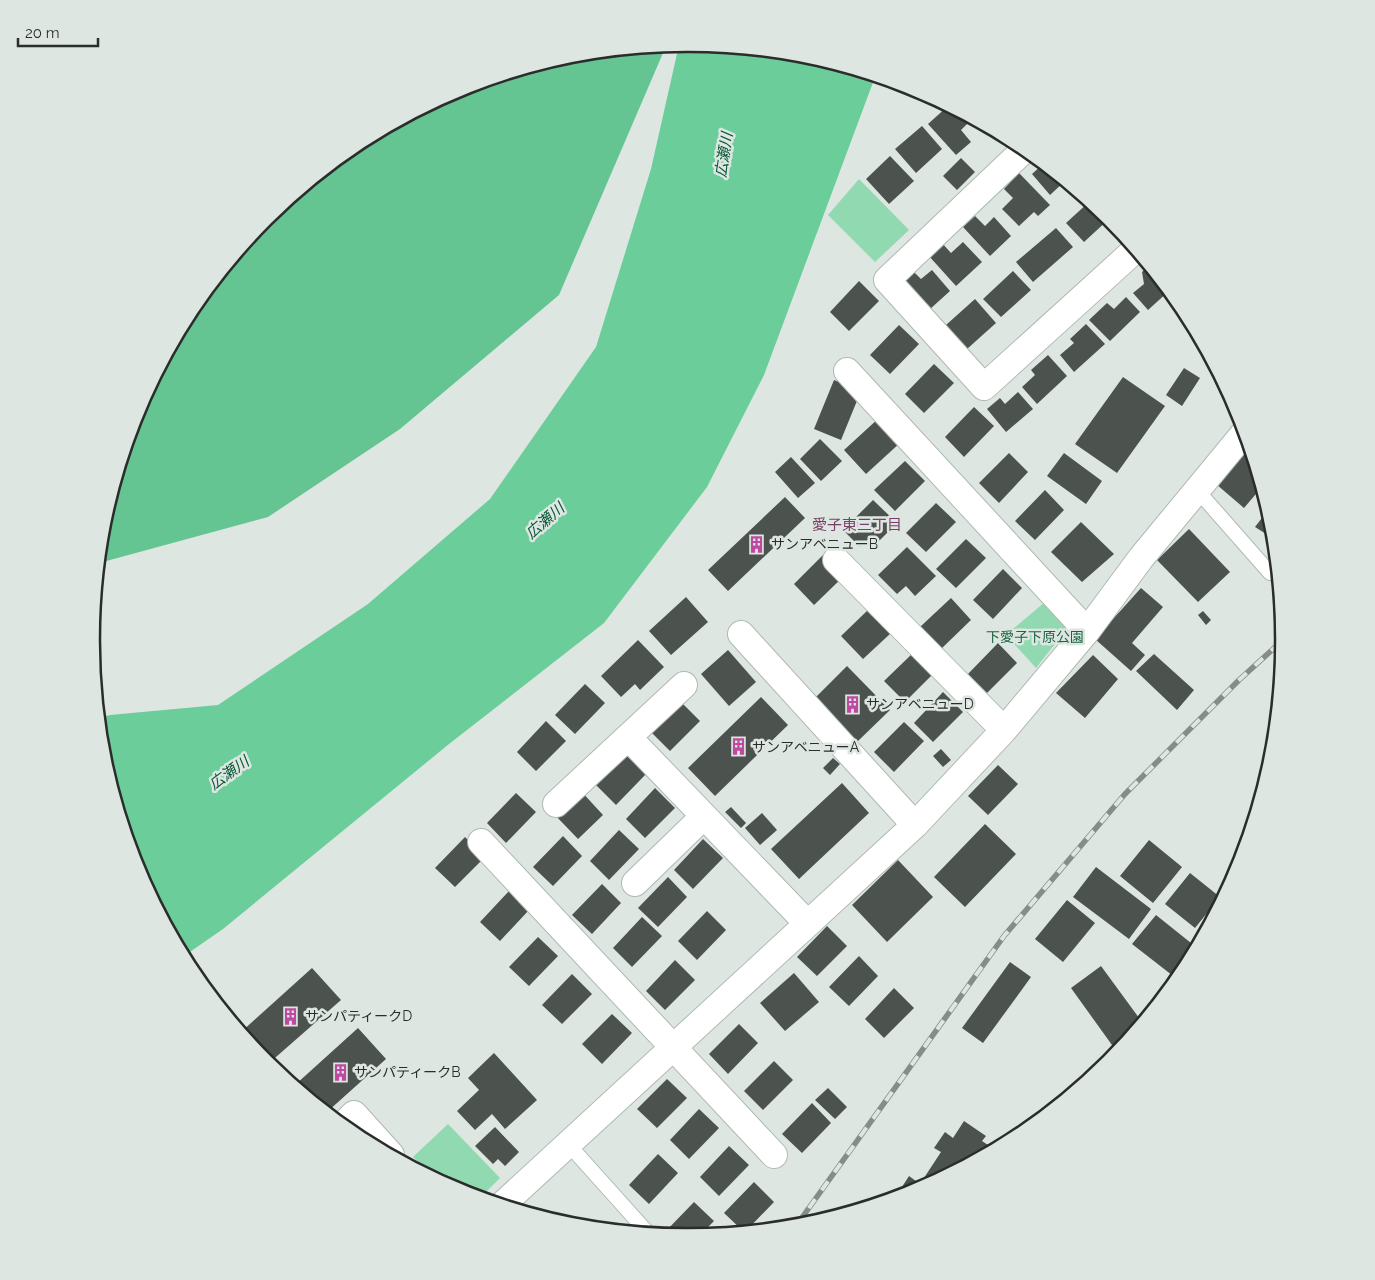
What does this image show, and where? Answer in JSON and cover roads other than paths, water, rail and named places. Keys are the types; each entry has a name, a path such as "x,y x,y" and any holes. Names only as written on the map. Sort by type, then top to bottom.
{"street":[{"path":"1019,156 887,280 984,387 1130,254"},
{"path":"847,371 1087,632"},
{"path":"509,1199 674,1049 807,923 915,825 1004,730 1087,632 1141,558 1239,439"},
{"path":"836,560 1004,730"},
{"path":"742,634 915,825"},
{"path":"556,804 684,685"},
{"path":"628,737 807,923"},
{"path":"635,882 704,816"},
{"path":"481,842 774,1155"},
{"path":"349,1119 354,1114 375,1137"}],"lane":[{"path":"1197,490 1270,572"},
{"path":"569,1145 641,1225"}],"water":[{"name":"広瀬川","path":"677,53 726,54 764,58 802,64 873,83 764,375 707,487 604,623 449,744 223,929 190,952 161,900 131,829 111,755 105,716 218,705 368,604 490,499 596,347 651,169"}],"railway":[{"path":"803,1216 1004,936 1125,794 1239,680 1275,647"}],"place":[{"name":"サンアベニューB","path":"757,544"},
{"name":"サンアベニューD","path":"852,704"},
{"name":"サンアベニューA","path":"738,747"},
{"name":"サンパティークD","path":"291,1016"},
{"name":"サンパティークB","path":"340,1072"}],"district":[{"name":"愛子東三丁目","path":"857,525"}],"park label":[{"name":"下愛子下原公園","path":"1035,637"}]}
